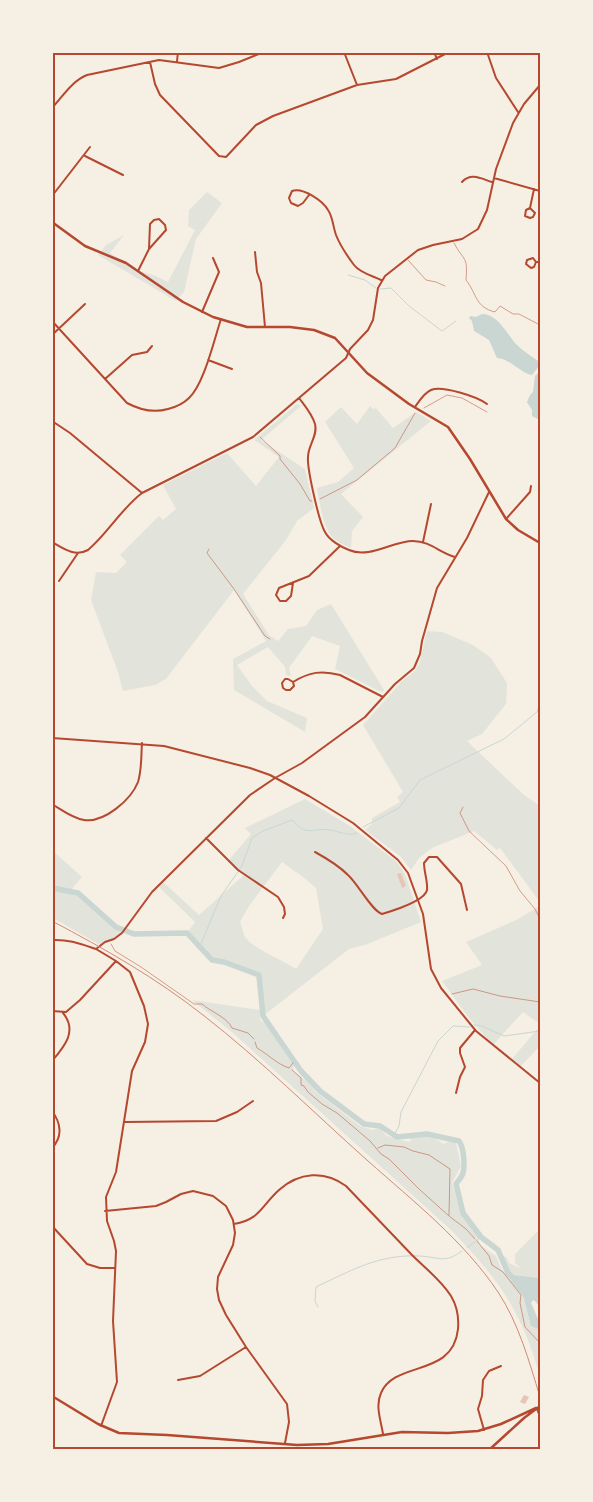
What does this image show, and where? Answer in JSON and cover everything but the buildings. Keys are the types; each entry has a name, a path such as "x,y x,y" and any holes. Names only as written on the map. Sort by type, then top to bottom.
{"main road":[{"path":"52,222 78,242 120,260 183,302 221,320 247,327 290,327 314,330 335,338 367,373 415,408 443,424 451,431 506,519 518,530 540,543"},
{"path":"52,1396 114,1432 285,1444 328,1444 383,1434 414,1431 466,1432 484,1430 540,1406"},
{"path":"489,1450 536,1408"}],"street":[{"path":"177,62 178,52"},
{"path":"52,108 81,78 100,71 167,60 219,68 264,52"},
{"path":"344,52 357,85"},
{"path":"434,52 437,59"},
{"path":"150,62 155,84 160,95 222,157 230,155 256,125 263,120 357,85 396,78 449,52"},
{"path":"487,52 496,78 518,113"},
{"path":"52,542 69,551 84,552 93,546 128,505 142,493 244,442 346,358 350,349 368,330 373,320 381,280 406,259 422,249 470,235 478,229 486,210 492,182 502,152 518,113 540,85"},
{"path":"52,196 90,148"},
{"path":"84,155 123,175"},
{"path":"462,182 472,176 492,182"},
{"path":"494,178 540,191"},
{"path":"530,208 535,213 530,218 525,216 524,213 530,208 534,189"},
{"path":"310,195 298,206 291,203 289,198 290,192 300,190 310,195 322,202 328,210 337,237 355,267 381,280"},
{"path":"138,271 149,249 164,232 165,225 162,220 157,219 150,224 149,249"},
{"path":"255,252 265,327"},
{"path":"202,312 219,272 213,258"},
{"path":"536,262 534,267 526,266 527,260 531,258 536,262 540,262"},
{"path":"52,335 85,304"},
{"path":"52,321 120,396 134,407 148,411 165,410 189,398 198,386 221,320"},
{"path":"105,379 132,355 147,352 152,346"},
{"path":"207,360 232,369"},
{"path":"415,408 428,392 438,388 484,401 487,404"},
{"path":"298,398 311,415 315,424 316,432 307,459 325,532 340,546 350,551 370,552 411,541 423,542 455,558"},
{"path":"52,421 70,433 142,493"},
{"path":"506,519 530,492 531,486"},
{"path":"96,949 122,933 152,892 250,796 275,778 302,763 333,738 348,730 365,717 395,684 411,672 417,664 437,588 467,538 489,492"},
{"path":"423,542 430,504"},
{"path":"293,583 290,598 286,602 280,601 277,597 278,590 293,583 313,574 340,546"},
{"path":"59,582 78,553"},
{"path":"293,682 315,672 332,673 340,675 383,698"},
{"path":"290,679 293,682 294,686 292,689 286,690 283,688 282,682 285,680 290,679"},
{"path":"52,738 142,743 173,747 250,768 275,778 346,819 390,852 404,867 418,899 426,930 431,969 437,983 476,1030 540,1083"},
{"path":"52,804 72,816 84,820 94,820 108,815 127,798 137,785 141,768 142,743"},
{"path":"206,838 238,870 280,898 285,909 283,918"},
{"path":"315,852 348,875 368,898 374,909 380,913 398,909 418,899 426,892 424,863 428,858 435,856 443,862 461,884 467,910"},
{"path":"52,940 83,944 96,949 130,972 144,1006 148,1024 145,1042 132,1071 116,1172 106,1197 105,1211 116,1248 113,1321 117,1382 102,1426"},
{"path":"52,1011 63,1013 80,1000 116,961"},
{"path":"52,1061 68,1039 70,1032 68,1022 63,1013"},
{"path":"456,1093 465,1065 460,1054 460,1048 476,1030"},
{"path":"125,1122 216,1121 226,1118 253,1101"},
{"path":"52,1111 58,1121 60,1131 56,1145 52,1148"},
{"path":"234,1224 248,1221 256,1216 278,1190 293,1181 312,1175 331,1177 346,1186 446,1288 454,1302 458,1316 458,1330 454,1342 445,1355 434,1363 399,1375 384,1388 378,1408 383,1434"},
{"path":"105,1211 156,1206 181,1194 198,1191 210,1194 223,1203 230,1213 234,1224 233,1245 220,1271 217,1289 221,1305 246,1347 286,1404 289,1422 285,1444"},
{"path":"52,1226 87,1264 95,1267 115,1268"},
{"path":"178,1380 200,1376 246,1347"},
{"path":"484,1430 478,1409 482,1396 483,1380 489,1371 501,1366"},
{"path":"536,1408 540,1416"}],"lane":[{"path":"406,259 426,280 445,286"}],"path":[{"path":"453,241 464,256 467,264 466,280 471,286 476,301 486,310 495,312 500,306 512,314 519,314 540,326"},
{"path":"256,434 280,456 310,501 316,501 357,480 395,448 416,412 447,395 462,398 487,412"},
{"path":"209,549 207,553 234,589 265,636 270,639"},
{"path":"463,807 460,813 469,831 503,862 520,891 535,909 540,919"},
{"path":"109,940 115,951 194,1004 202,1004 209,1011 229,1021 232,1028 248,1033 254,1039"},
{"path":"447,996 456,992 473,989 500,996 540,1002"},
{"path":"255,1042 258,1048 276,1063 289,1068 293,1063"},
{"path":"292,1070 301,1078 301,1085 311,1095 337,1113 475,1239"},
{"path":"377,1149 385,1145 404,1147 430,1155 450,1169 449,1216"},
{"path":"477,1242 489,1256 492,1264 503,1272 521,1295 520,1303 525,1327 540,1343"}],"shaded area":[{"path":"207,192 222,203 196,239 184,292 176,301 98,255 106,245 124,235 110,253 137,270 168,282 195,230 188,226 189,210"},
{"path":"482,314 493,317 502,325 516,344 538,361 540,365 532,375 507,361 497,358 489,340 474,331 472,321 469,318 470,316 476,317"},
{"path":"540,371 540,420 532,416 532,410 527,402 533,392 535,376"},
{"path":"297,404 301,406 261,440 305,469 314,508 297,521 286,540 243,594 269,635 278,641 288,629 306,626 317,610 331,604 384,690 383,692 335,669 340,646 312,636 289,668 291,676 286,675 285,667 268,647 237,665 252,686 267,701 307,718 305,732 234,690 233,659 266,641 234,590 166,679 155,685 123,691 118,672 91,600 96,572 116,573 127,562 120,555 159,516 163,520 176,509 163,485 227,453 256,486 279,457 254,440"},
{"path":"370,406 373,409 376,408 393,428 416,412 431,421 341,494 363,517 352,531 351,548 339,543 329,533 320,507 317,488 338,482 354,468 325,422 341,407 357,424"},
{"path":"427,631 442,632 473,645 491,658 507,683 506,704 482,734 467,741 524,795 540,806 540,902 500,848 497,850 474,831 432,848 419,858 411,870 400,856 365,830 372,824 372,818 400,802 397,797 403,792 363,725 402,681 414,672 419,665"},
{"path":"305,799 350,826 397,862 405,874 421,922 365,945 349,949 263,1016 259,975 224,962 212,960 187,933 195,922 158,886 162,881 199,915 244,875 228,861 251,834 245,828","holes":["282,862 316,888 323,929 296,969 261,950 249,941 245,937 240,922 249,906"]},
{"path":"53,851 82,877 70,891 78,893 122,933 100,945 53,918"},
{"path":"540,906 540,1024 523,1012 493,1045 469,1018 442,981 482,965 466,942 516,920"},
{"path":"192,1000 260,1010 260,1020 265,1023 295,1063 294,1071 309,1083 316,1092 360,1126 372,1130 379,1128 387,1136 409,1142 412,1140 408,1137 417,1136 431,1138 443,1144 450,1141 456,1143 461,1166 452,1183 461,1214 476,1231 480,1245 496,1256 501,1268 522,1294 531,1326 540,1330 540,1377 523,1328 509,1301 494,1279 469,1249 451,1230 233,1033"},
{"path":"540,1026 540,1046 520,1067 511,1060"},
{"path":"540,1229 540,1278 512,1275 502,1255 507,1258 509,1263 522,1269 515,1263 515,1254"},
{"path":"512,1275 540,1278 540,1308 533,1300 531,1303 540,1321 540,1330 531,1326 523,1296 511,1281"}],"waterway":[{"path":"348,275 365,280 376,288"},
{"path":"380,289 391,288 409,306 442,331 456,321"},
{"path":"363,827 399,808 420,780 504,739 537,712 540,702"},
{"path":"200,946 221,896 242,866 252,838 263,831 292,820 302,829 310,831 323,829 347,834 357,833"},
{"path":"52,888 78,893 116,927 134,934 187,933 212,960 224,962 259,975 263,1016 301,1071 320,1091 364,1124 380,1126 397,1137 427,1134 459,1141 463,1152 464,1166 456,1184 463,1213 481,1237 498,1250 508,1273 513,1278 519,1280"},
{"path":"474,1025 482,1026 504,1036 540,1031"},
{"path":"394,1135 399,1126 401,1112 438,1041 453,1026 470,1027"},
{"path":"467,1248 481,1237"},
{"path":"318,1307 315,1301 316,1287 365,1265 404,1256 446,1259 462,1251"}],"railway":[{"path":"52,921 130,965 203,1015 266,1068 347,1143 437,1222 470,1256 498,1292 512,1317 523,1343 540,1397"}]}
